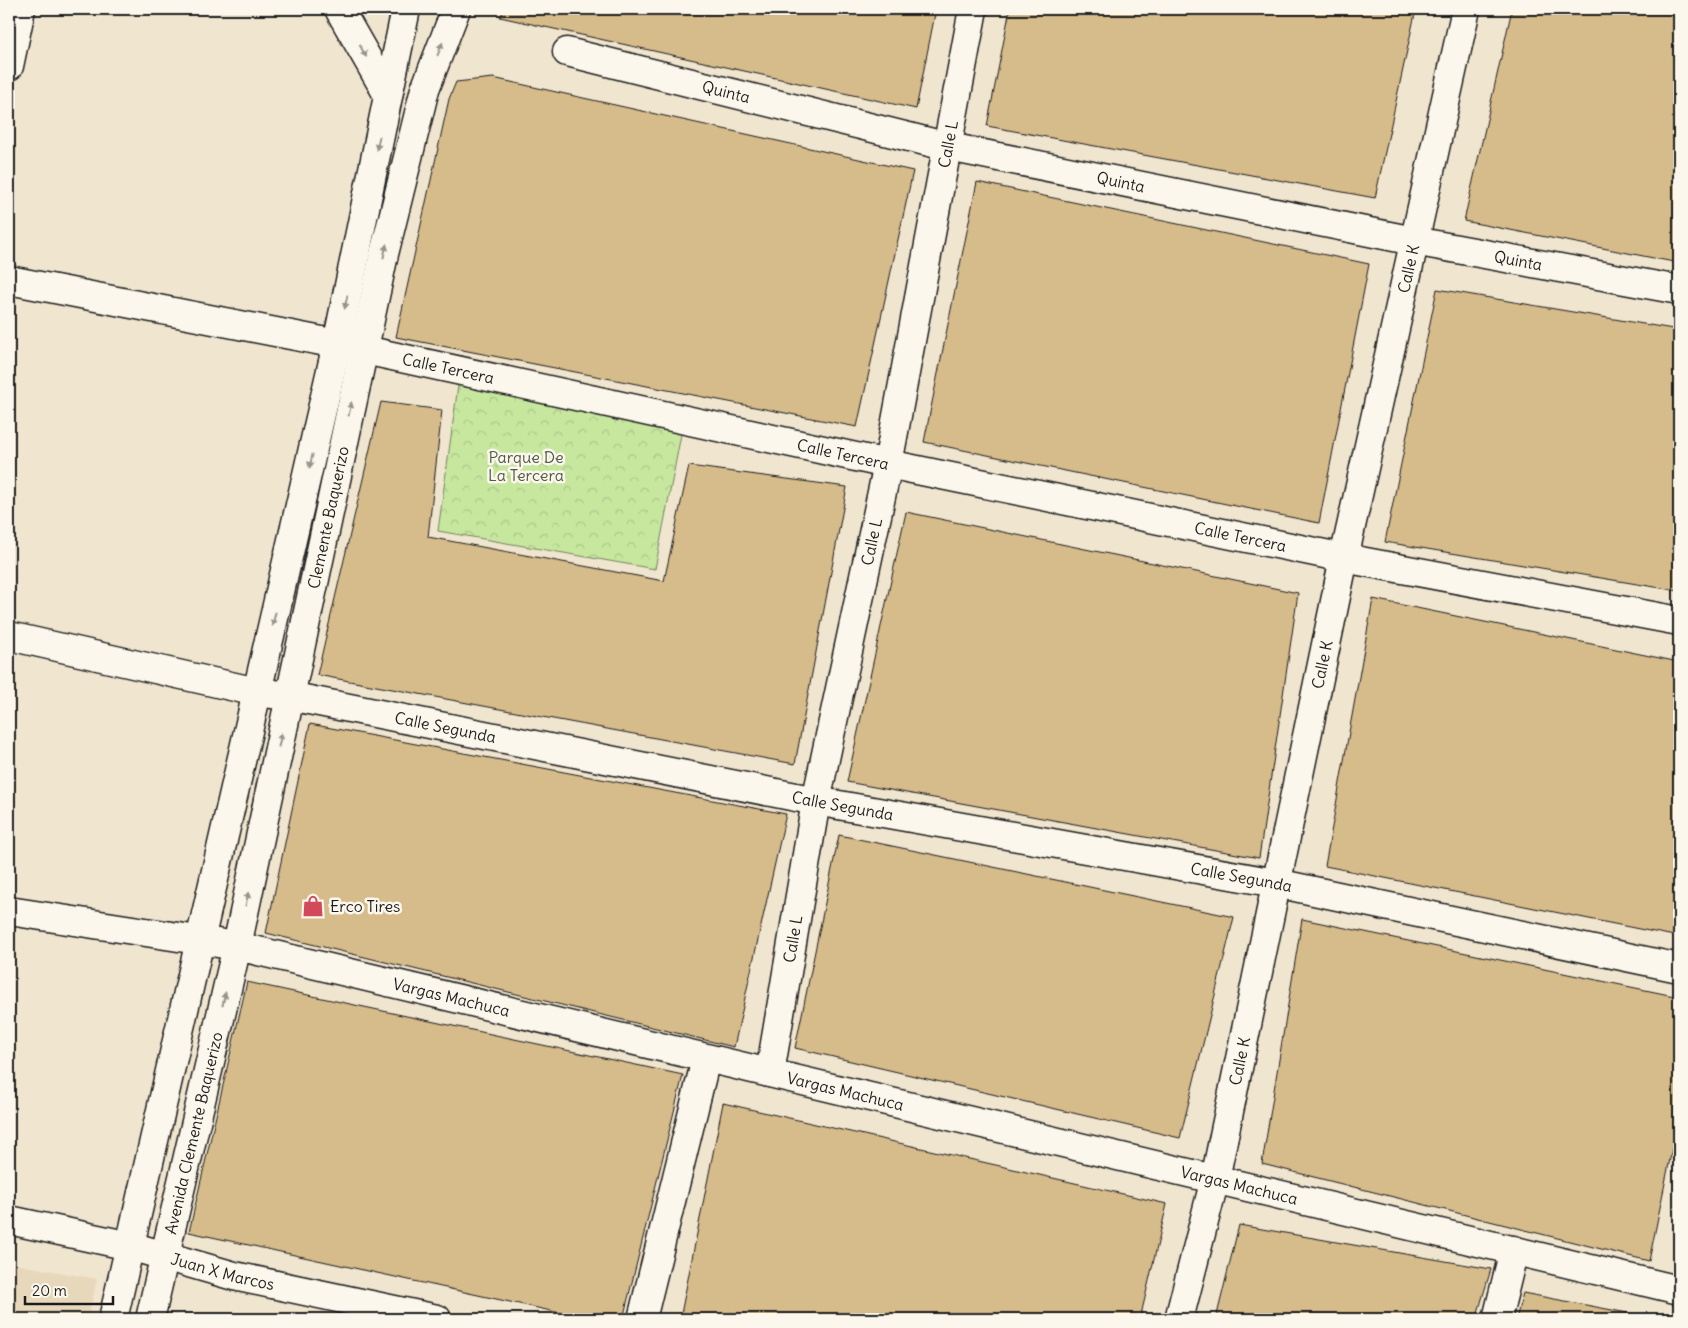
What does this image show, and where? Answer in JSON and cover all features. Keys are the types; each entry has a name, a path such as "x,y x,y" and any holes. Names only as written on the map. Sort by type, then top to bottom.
{"main road":[{"path":"9,66 21,9"},
{"path":"338,9 388,95"},
{"path":"113,1319 257,692 350,347 388,95 406,9"},
{"name":"Clemente Baquerizo","path":"237,946 289,696 350,347 425,88 456,9"},
{"name":"Calle L","path":"770,1073 816,800 888,464 949,147 973,9"},
{"name":"Calle K","path":"1178,1319 1215,1179 1344,558 1466,9"},
{"name":"Quinta","path":"567,52 949,147 1414,241 1679,290"},
{"name":"Calle Tercera","path":"9,280 350,347 888,464 1344,558 1679,621"},
{"name":"Calle Segunda","path":"9,636 257,692 289,696 816,800 1276,883 1679,968"},
{"name":"Vargas Machuca","path":"9,911 237,946 1514,1250 1679,1286"},
{"name":"Avenida Clemente Baquerizo","path":"150,1319 163,1254 237,946"},
{"path":"642,1319 706,1059"},
{"name":"Juan X Marcos","path":"9,1220 163,1254 234,1276 438,1319"},
{"path":"1496,1319 1514,1250"}],"shaded area":[{"path":"9,1263 97,1279 88,1319 9,1319"}],"green space":[{"name":"Parque De La Tercera","path":"460,371 684,419 655,569 438,531"}],"building":[{"path":"505,9 936,9 916,109 500,17"},
{"path":"1010,9 1416,9 1375,198 987,126"},
{"path":"1512,9 1679,9 1679,263 1464,221"},
{"path":"493,78 913,171 857,427 396,337 449,99 456,82"},
{"path":"977,182 1369,264 1319,523 924,442"},
{"path":"1437,289 1679,330 1679,591 1385,542"},
{"path":"381,402 442,410 428,537 664,581 689,466 847,487 795,764 317,675"},
{"path":"906,512 1298,593 1259,858 847,782"},
{"path":"1373,599 1679,662 1679,937 1325,866"},
{"path":"310,724 786,814 734,1047 266,933"},
{"path":"839,835 1234,917 1180,1138 795,1048"},
{"path":"1302,919 1679,997 1679,1115 1649,1261 1262,1164"},
{"path":"247,982 683,1075 623,1319 588,1319 189,1232"},
{"path":"723,1103 1167,1204 1140,1319 680,1319"},
{"path":"1239,1225 1491,1269 1476,1319 1216,1319"},
{"path":"1523,1293 1659,1319 1516,1319"},
{"path":"175,1316 189,1319 174,1319"}],"place":[{"name":"Erco Tires","path":"313,906"}]}
